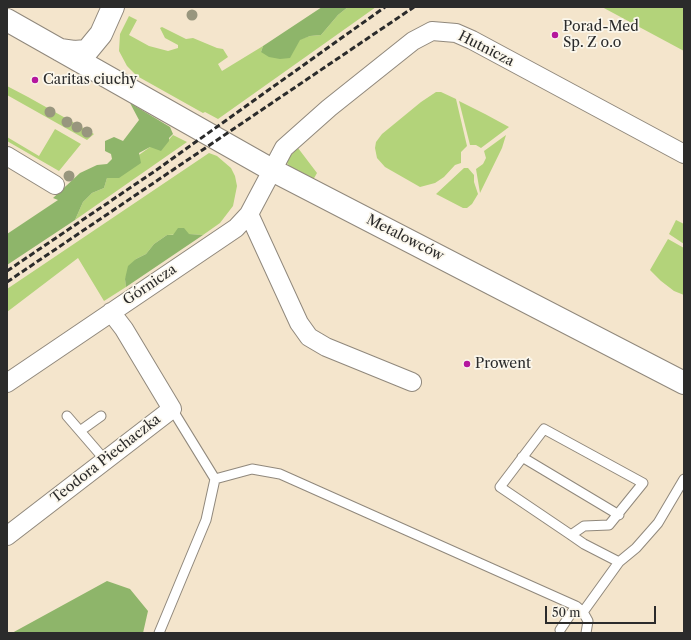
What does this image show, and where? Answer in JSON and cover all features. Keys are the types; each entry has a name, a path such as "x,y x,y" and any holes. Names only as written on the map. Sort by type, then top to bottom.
{"street":[{"path":"59,49 74,52 87,51 101,34 113,7"},
{"name":"Metalowców","path":"7,20 272,170 684,383"},
{"name":"Hutnicza","path":"272,170 284,148 329,108 413,41 432,31 456,33 472,40 684,154"},
{"name":"Metalowców","path":"101,34 102,49 112,72 129,89"},
{"path":"7,156 55,185"},
{"name":"Górnicza","path":"7,383 236,228 249,214 272,170"},
{"path":"249,214 299,323 309,337 326,347 412,382"},
{"name":"Teodora Piechaczka","path":"7,536 172,409 124,329 110,312"}],"lane":[{"path":"159,633 206,520 214,479 172,409"},
{"path":"67,416 105,460"},
{"path":"80,431 101,416"},
{"path":"571,535 584,526 609,525 619,515 643,483 544,429 500,487 571,535 619,562"},
{"path":"522,457 619,515"},
{"path":"214,479 252,469 280,474 580,609 588,621 586,633"},
{"path":"560,630 580,609 619,562 636,548 658,522 684,480"}],"green space":[{"path":"322,7 348,7 338,15 321,35 310,36 300,40 290,58 280,59 269,57 261,52 263,46"},
{"path":"348,7 376,7 218,119 205,112 203,113 137,76 127,66 119,51 120,34 129,16 137,20 129,35 149,46 168,51 178,48 178,45 165,38 160,28 162,27 186,39 193,38 223,49 228,57 218,64 222,71 263,46 261,52 310,36 321,35 338,15"},
{"path":"602,7 684,7 684,51"},
{"path":"7,86 94,134 87,140 7,95"},
{"path":"436,92 441,92 456,99 467,146 461,152 461,163 455,165 444,177 435,183 420,187 385,167 377,158 375,148 376,142 382,134 421,102"},
{"path":"459,101 509,127 481,148 476,145 470,145"},
{"path":"130,103 170,127 173,134 169,138 169,141 161,151 150,147 139,153 141,163 119,178 107,178 104,188 92,193 83,202 75,220 7,265 7,234 58,200 53,198 80,173 97,165 107,164 112,159 111,154 105,151 105,141 114,137 123,141 139,120"},
{"path":"55,129 81,144 59,171 7,141 7,137 39,156"},
{"path":"173,135 187,142 75,220 83,202 92,193 104,188 107,178 150,147 163,146"},
{"path":"506,135 502,148 480,193 476,169 483,164 486,158 484,151"},
{"path":"298,148 317,173 313,180 291,168 287,163 286,160"},
{"path":"209,153 217,156 231,168 235,176 237,186 233,206 220,223 203,235 167,235 154,244 146,254 136,259 125,279 126,287 104,301 78,258 7,312 7,289"},
{"path":"464,168 468,168 474,175 474,182 478,194 472,204 467,208 463,208 436,194"},
{"path":"676,220 684,224 684,244 669,234"},
{"path":"178,228 184,228 189,234 203,235 126,287 125,279 128,266 136,259 146,254 154,244 167,235 173,235"},
{"path":"668,239 684,248 684,295 674,291 650,270"},
{"path":"107,581 130,589 148,611 143,633 12,633"}],"railway":[{"path":"7,271 155,171 385,7"},
{"path":"7,282 414,7"}],"place":[{"name":"Porad-Med Sp. Z o.o","path":"555,35"},
{"name":"Caritas ciuchy","path":"35,80"},
{"name":"Prowent","path":"467,364"}]}
